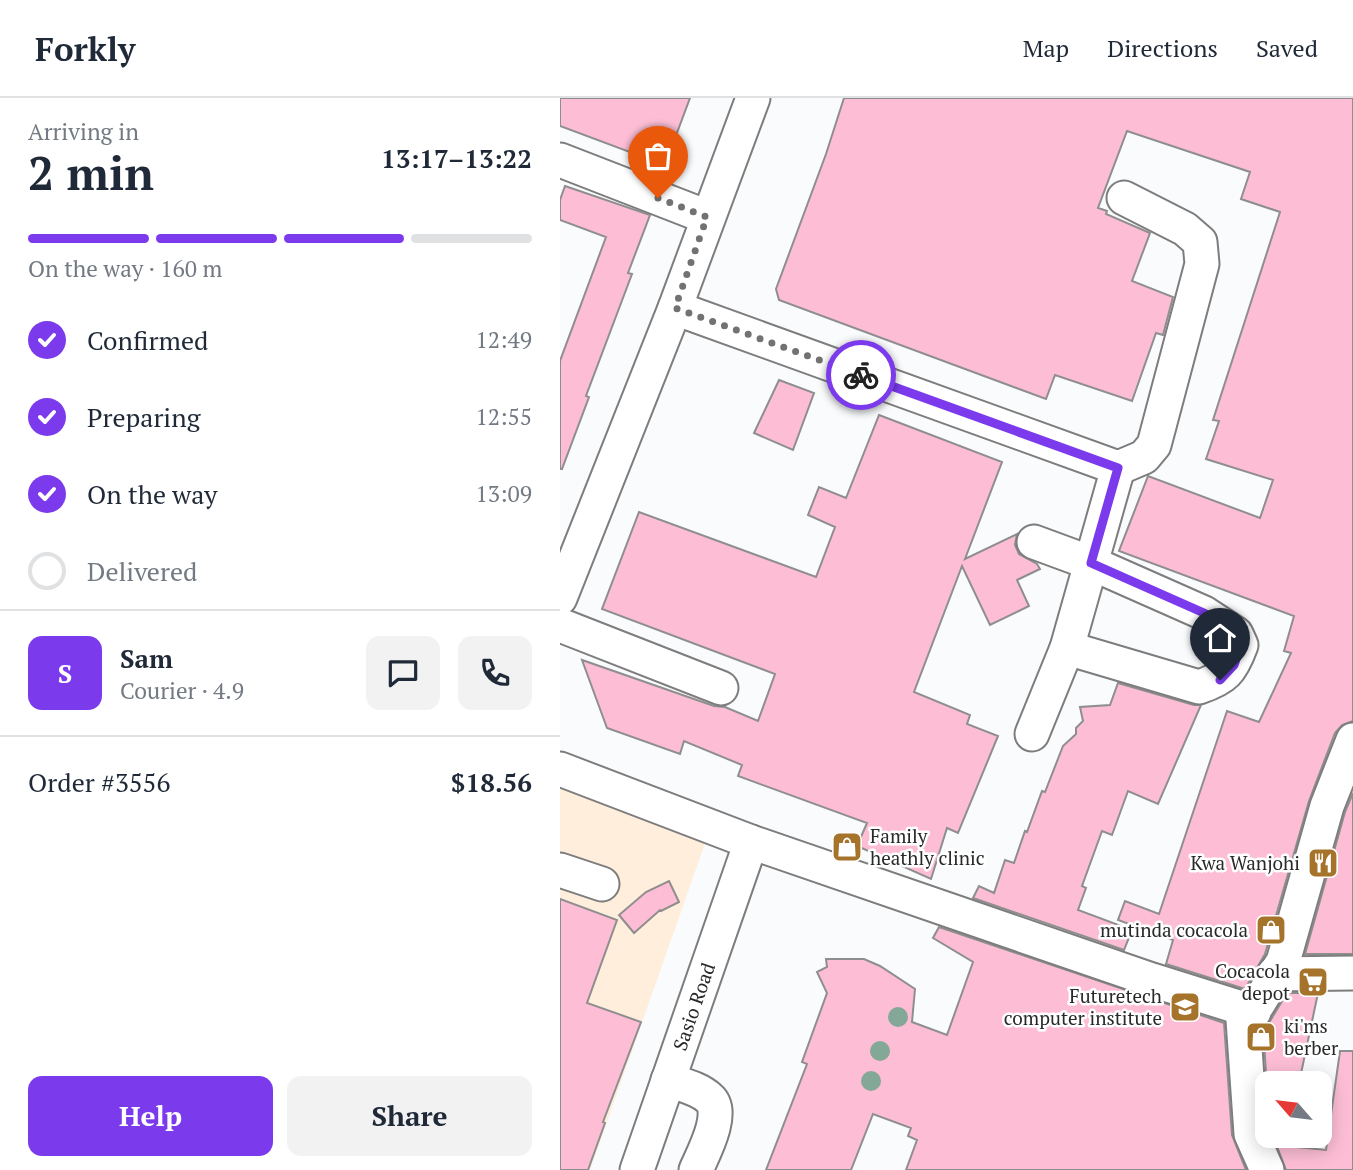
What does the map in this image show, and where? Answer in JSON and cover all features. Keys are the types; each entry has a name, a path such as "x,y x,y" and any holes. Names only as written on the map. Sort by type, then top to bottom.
{"street":[{"path":"560,598 675,308 753,98"},
{"path":"560,160 707,217"},
{"path":"675,308 1118,468 1144,457 1154,444 1202,264 1200,242 1185,229 1124,198"},
{"path":"1032,734 1067,648 1118,468"},
{"path":"1034,542 1091,563 1204,613 1236,634 1241,645 1234,665 1220,680 1199,687 1067,648"},
{"path":"560,625 721,688"},
{"path":"1268,1170 1251,1134 1244,1020 1254,1012 1283,962 1327,806 1353,740"},
{"path":"560,769 751,842 1152,980 1254,1012"},
{"name":"Sasio Road","path":"637,1170 751,842"},
{"path":"560,870 602,884"},
{"path":"1274,974 1353,973"},
{"path":"668,1080 696,1090 710,1099 716,1111 696,1170"}],"shaded area":[{"path":"560,780 708,835 590,1170 560,1170"}],"building":[{"path":"560,98 690,98 668,157 679,162 671,182 633,168 638,155 560,126"},
{"path":"844,98 1353,98 1353,721 1342,725 1335,733 1309,801 1265,954 1245,989 1166,964 1173,940 1118,920 1125,901 1159,914 1227,711 1259,722 1291,653 1284,651 1294,616 1119,551 1148,476 1260,518 1273,480 1206,459 1219,421 1213,420 1280,212 1241,199 1250,172 1127,131 1098,208 1150,233 1132,281 1173,297 1163,335 1156,333 1132,401 1055,375 1046,399 779,300 776,289"},
{"path":"565,186 650,215 628,273 632,274 586,396 589,397 560,469 560,361 606,237 560,220 560,200"},
{"path":"779,380 814,393 793,450 754,433"},
{"path":"879,415 1002,462 965,559 1017,534 1015,545 1019,554 1037,564 1040,569 1017,580 1029,606 990,625 962,566 914,692 970,715 967,724 998,736 958,833 947,828 931,879 857,846 867,823 738,776 742,765 684,741 680,754 607,728 582,660 714,706 725,707 758,721 775,674 602,609 639,512 816,577 835,527 808,515 819,487 846,498"},
{"path":"1118,683 1201,705 1158,804 1128,791 1112,835 1102,831 1082,886 1086,888 1078,910 1132,930 1124,950 973,898 979,886 994,893 1005,860 1014,863 1025,831 1027,832 1042,791 1045,792 1063,746 1076,734 1076,728 1083,721 1080,707 1110,705"},
{"path":"1353,793 1353,954 1305,954 1345,812"},
{"path":"669,881 679,902 660,910 634,933 619,915 646,892"},
{"path":"560,899 617,920 587,1003 641,1022 588,1170 560,1170"},
{"path":"939,927 1224,1023 1232,1135 1246,1170 906,1170 917,1140 908,1136 911,1128 873,1114 851,1170 766,1170 807,1064 802,1062 827,993 817,972 827,967 826,959 864,959 880,966 915,989 912,1022 947,1035 973,962 933,938"},
{"path":"1287,993 1318,993 1302,1071 1266,1071 1263,1028 1267,1026"},
{"path":"1340,1051 1353,1051 1353,1170 1286,1170 1278,1148 1332,1148 1332,1108"}],"way so far":[{"path":"658,198 707,217 675,308 861,375"}],"place":[{"name":"Family heathly clinic","path":"847,847"},
{"name":"Kwa Wanjohi","path":"1323,863"},
{"name":"mutinda cocacola","path":"1271,930"},
{"name":"Cocacola depot","path":"1313,982"},
{"name":"Futuretech computer institute","path":"1185,1007"},
{"name":"ki'ms berber","path":"1261,1037"}],"route":[{"path":"861,375 1118,468 1091,563 1204,613 1236,634 1241,645 1234,665 1220,680"}]}
